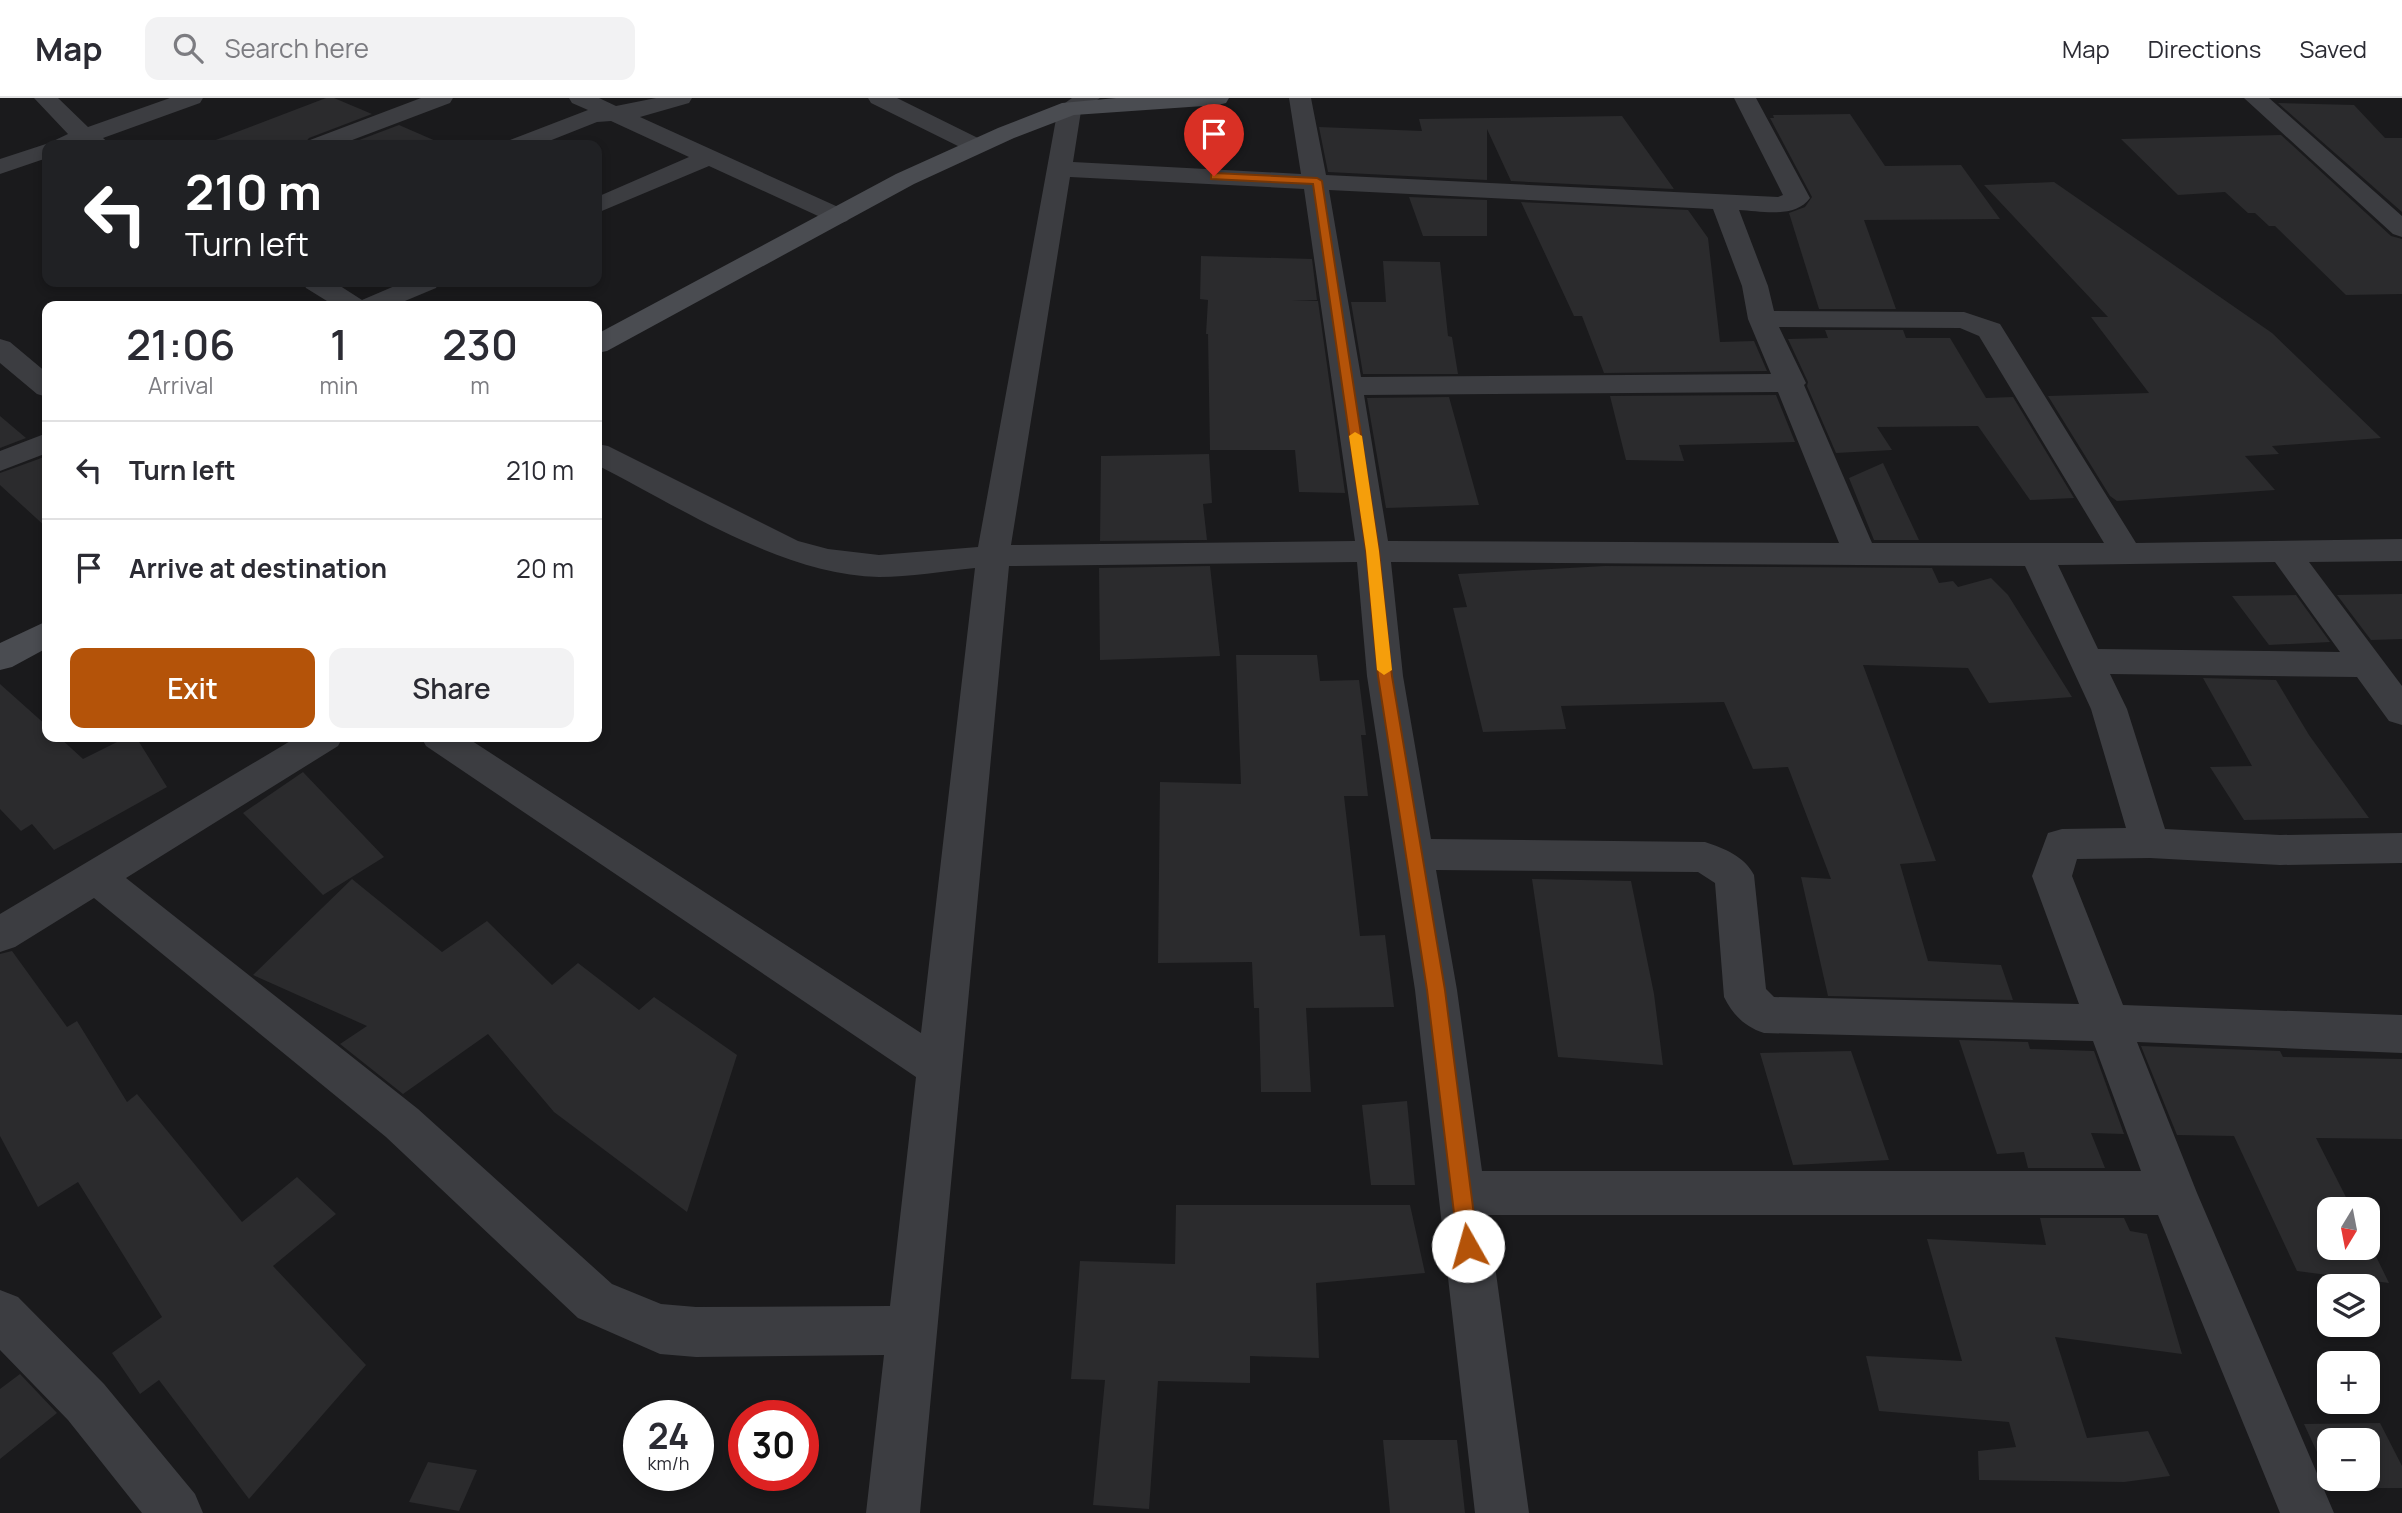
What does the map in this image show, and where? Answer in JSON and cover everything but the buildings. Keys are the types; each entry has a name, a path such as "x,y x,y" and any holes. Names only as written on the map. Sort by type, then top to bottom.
{"street":[{"path":"45,98 91,140"},
{"path":"94,140 192,98"},
{"path":"331,140 442,98"},
{"path":"580,98 838,216"},
{"path":"530,140 560,127 612,112 640,110 681,98"},
{"path":"879,98 976,146"},
{"path":"602,342 905,179 1079,103 1218,98"},
{"path":"1300,98 1317,181 1373,551 1385,676 1436,990 1502,1513"},
{"path":"1060,169 1782,205 1797,198 1745,98"},
{"path":"2255,98 2402,229"},
{"path":"893,1513 937,1067 993,556 1060,169 1079,103"},
{"path":"0,167 42,152"},
{"path":"602,204 709,156"},
{"path":"1723,202 1755,286 1762,319 1791,383 1860,554"},
{"path":"324,287 345,301"},
{"path":"382,301 414,287"},
{"path":"1762,319 1964,320 1990,330 2126,553"},
{"path":"0,348 42,384"},
{"path":"1348,386 1791,383"},
{"path":"0,462 42,444"},
{"path":"602,456 786,548 827,560 879,566 993,556 1373,551 2037,555 2402,550"},
{"path":"2284,551 2402,712"},
{"path":"2037,555 2109,709 2150,843"},
{"path":"0,657 42,636"},
{"path":"2085,661 2369,665"},
{"path":"0,934 316,742"},
{"path":"447,742 937,1067"},
{"path":"2307,1513 2174,1192 2052,876 2062,844 2150,843 2280,850 2402,848"},
{"path":"1414,854 1705,858 1734,875 1745,997 1764,1015 2109,1023 2402,1034"},
{"path":"96,877 402,1122 595,1301 660,1329 696,1332 913,1330"},
{"path":"1461,1193 2174,1192"},
{"path":"0,1314 86,1402 176,1513"}],"slow traffic":[{"path":"1355,436 1373,551 1384,670"}],"route":[{"path":"1214,176 1317,181 1373,551 1385,676 1436,990 1468,1246"}]}
